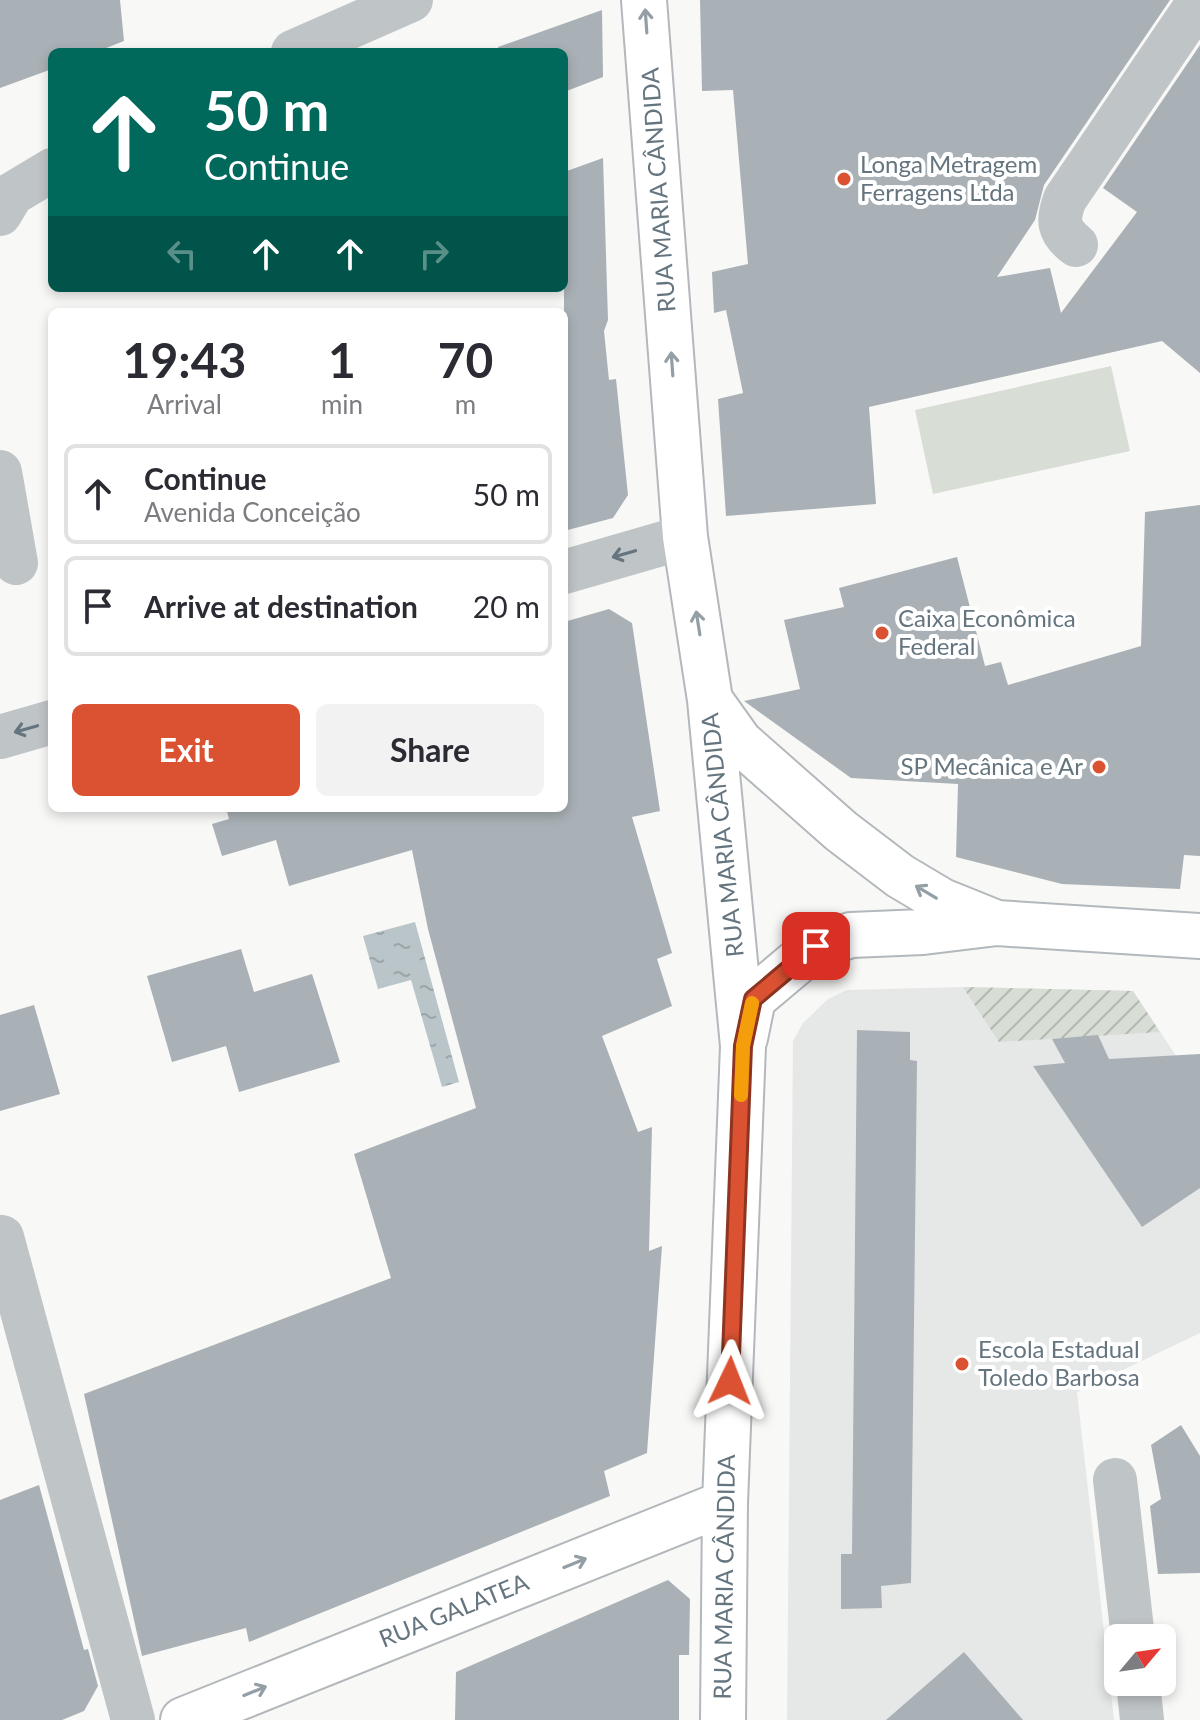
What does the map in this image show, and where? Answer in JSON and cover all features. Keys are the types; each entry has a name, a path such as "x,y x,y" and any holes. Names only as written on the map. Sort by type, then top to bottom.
{"main road":[{"name":"RUA MARIA CÂNDIDA","path":"644,0 685,537 710,700 743,1046 725,1503 723,1720"},
{"path":"710,700 740,742 841,831 900,876 942,901 997,923"},
{"path":"743,1046 753,999 816,946 851,935 923,932 997,923 1200,936"},
{"name":"RUA GALATEA","path":"183,1720 725,1503"}],"street":[{"path":"302,48 411,0"},
{"path":"1076,245 1064,235 1058,218 1065,199 1200,0"},
{"path":"0,214 12,194 48,172"},
{"path":"0,472 16,563"},
{"path":"568,571 685,537"},
{"path":"0,737 48,723"},
{"path":"2,1237 133,1720"},
{"path":"1115,1480 1131,1624"},
{"path":"1139,1696 1142,1720"}],"shaded area":[{"path":"1111,366 1130,451 933,494 915,410"},
{"name":"Escola Estadual Toledo Barbosa","path":"963,987 1133,991 1200,1092 1200,1333 1077,1392 1104,1631 1104,1696 1111,1696 1114,1720 787,1720 793,1041 803,1023 828,999 847,990"},
{"path":"963,987 1133,991 1160,1032 999,1042"}],"water":[{"path":"415,922 459,1082 442,1087 411,980 378,989 363,936"}],"building":[{"path":"0,0 120,0 124,41 106,48 48,48 48,70 0,88"},
{"path":"700,0 1170,0 1044,185 1035,220 997,277 1050,268 1061,313 1137,212 1103,188 1200,45 1200,373 1162,341 869,407 876,504 726,516 718,399 743,393 726,310 714,313 712,272 748,264 733,90 702,91"},
{"path":"602,10 603,77 568,90 568,48 498,47"},
{"path":"603,158 608,320 604,331 609,380 616,379 628,495 613,518 568,530 568,308 564,308 564,292 568,292 568,171"},
{"path":"1200,505 1200,856 1184,855 1180,889 1062,884 956,857 958,784 851,778 744,701 800,689 784,620 844,607 839,588 957,557 985,666 1001,662 1008,685 1141,646 1145,512"},
{"path":"609,609 632,623 660,811 632,817 672,953 657,959 672,1006 602,1036 638,1132 652,1127 649,1251 662,1246 647,1453 604,1471 610,1496 249,1642 246,1628 142,1656 84,1394 391,1278 354,1154 476,1108 428,929 412,850 289,886 276,840 222,856 212,824 229,819 227,812 568,812 568,621"},
{"path":"241,949 254,992 312,974 340,1062 239,1092 226,1046 172,1062 147,976"},
{"path":"34,1005 60,1094 0,1111 0,1015"},
{"path":"857,1030 910,1032 910,1060 917,1061 911,1583 881,1586 882,1608 841,1609 841,1554 852,1554"},
{"path":"1098,1035 1109,1059 1200,1054 1200,1188 1142,1227 1033,1066 1065,1063 1052,1039"},
{"path":"1181,1425 1200,1456 1200,1573 1158,1574 1150,1506 1161,1499 1151,1445"},
{"path":"39,1485 84,1650 88,1649 98,1686 84,1711 62,1720 0,1720 0,1500"},
{"path":"668,1580 690,1599 689,1655 679,1655 679,1720 455,1720 456,1672"},
{"path":"964,1652 1023,1720 886,1720"}],"slow traffic":[{"path":"741,1095 743,1046 752,1003"}],"place":[{"name":"Longa Metragem Ferragens Ltda","path":"844,179"},
{"name":"Caixa Econômica Federal","path":"882,633"},
{"name":"SP Mecânica e Ar","path":"1099,767"},
{"name":"Escola Estadual Toledo Barbosa","path":"962,1364"}],"route":[{"path":"730,1381 743,1046 753,999 782,971 816,946"}]}
